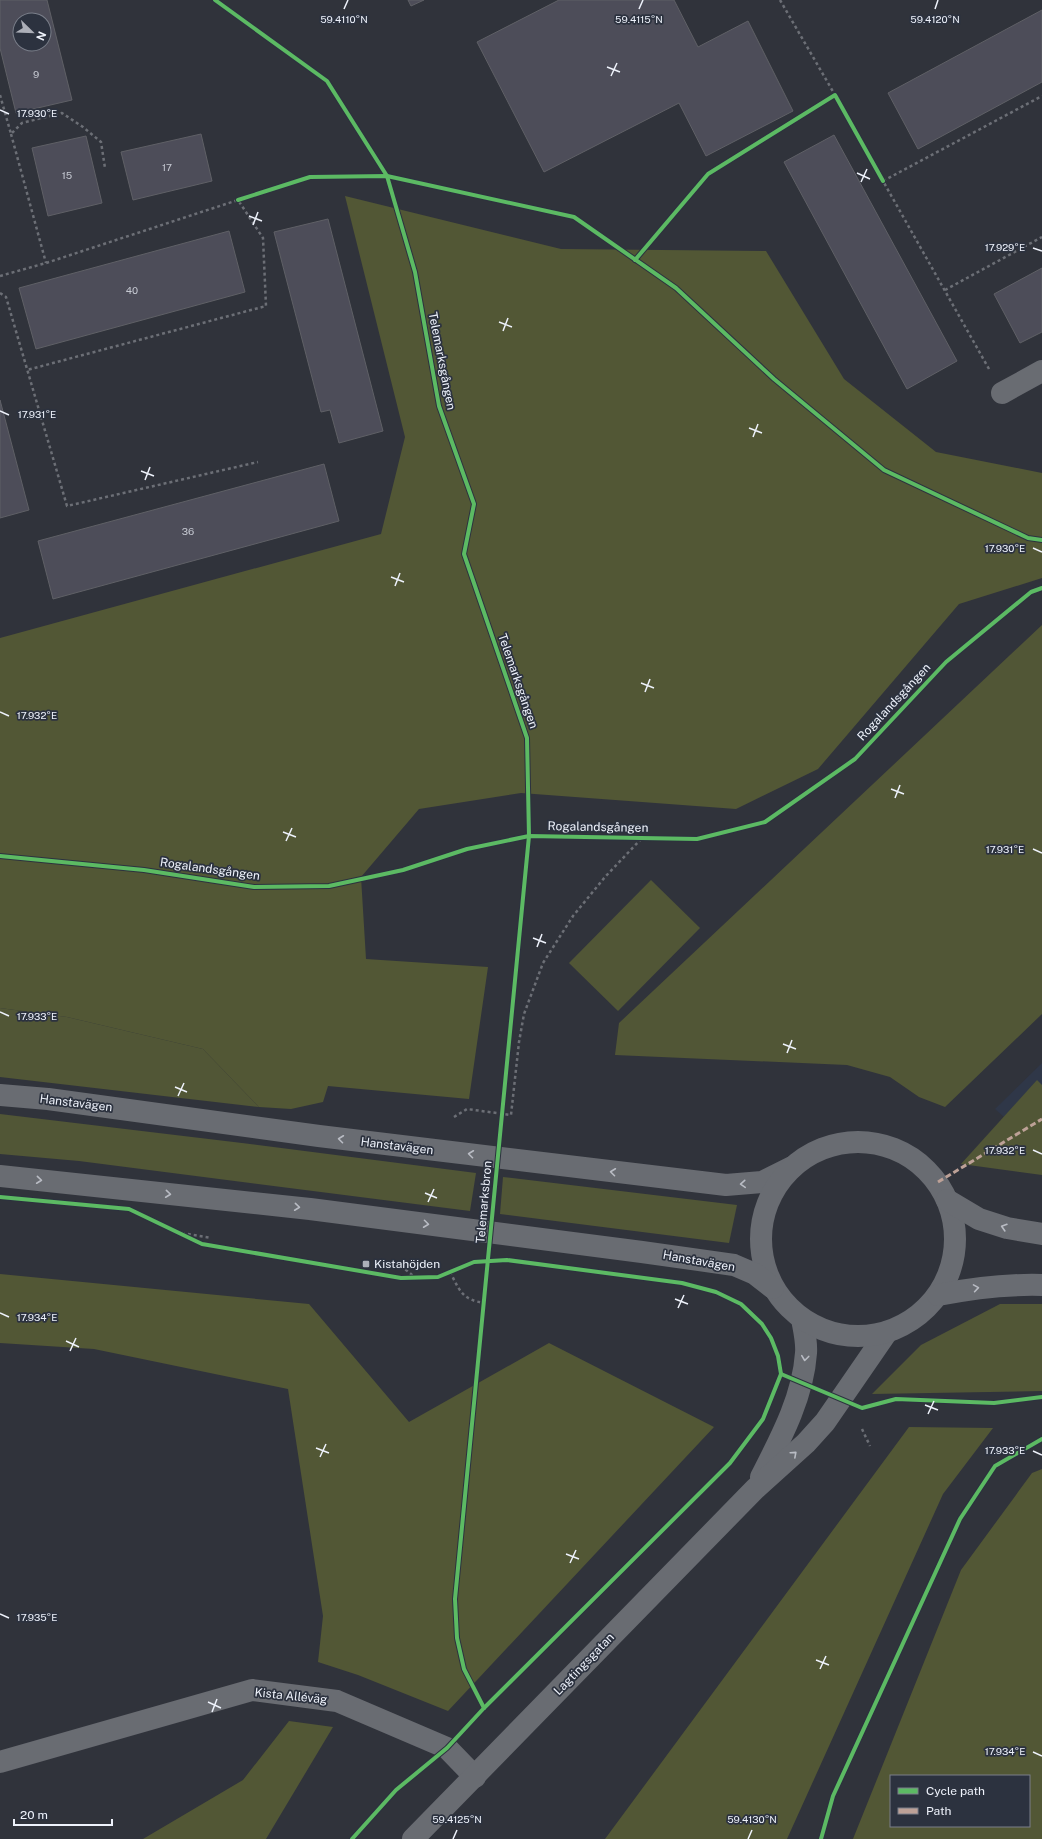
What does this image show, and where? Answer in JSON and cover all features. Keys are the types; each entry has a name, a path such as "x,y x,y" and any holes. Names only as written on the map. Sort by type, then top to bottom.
{"main road":[{"path":"1002,393 1042,371"},
{"name":"Hanstavägen","path":"0,1095 56,1100 327,1137 726,1185 762,1182 792,1167"},
{"path":"852,1141 884,1145 914,1159 938,1182 948,1200 954,1224 955,1248 949,1273 938,1295 924,1311 906,1324 887,1332 858,1336 829,1332 802,1319 786,1305 773,1288 762,1257 761,1224 772,1193 792,1167 820,1149 852,1141"},
{"name":"Hanstavägen","path":"0,1176 310,1209 657,1254 734,1266 755,1274 773,1288"},
{"path":"948,1200 979,1219 1007,1228 1042,1234"},
{"path":"938,1295 981,1287 1011,1284 1042,1285"},
{"name":"Lagtingsgatan","path":"755,1489 783,1433 802,1383 806,1351 802,1319"},
{"name":"Lagtingsgatan","path":"413,1839 755,1489 806,1443 825,1422 887,1332"},
{"name":"Kista Alléväg","path":"0,1762 252,1690 337,1701 447,1748 474,1777"}],"path":[{"path":"780,0 838,102"},
{"path":"0,95 46,263"},
{"path":"828,100 835,96"},
{"path":"883,181 1042,96"},
{"path":"11,134 22,123 62,113 83,127 101,142 104,168"},
{"path":"880,174 984,358 1002,393"},
{"path":"0,276 46,263 246,198"},
{"path":"27,370 266,306 262,238 238,200"},
{"path":"945,290 1042,237"},
{"path":"0,293 6,297 67,506 258,462"},
{"path":"454,1117 467,1109 511,1115 519,1042 524,1014 543,963 573,916 605,877 642,838"},
{"path":"501,1121 503,1106"},
{"path":"170,1229 196,1241"},
{"path":"176,1232 211,1238"},
{"path":"396,1262 416,1278"},
{"path":"444,1274 456,1270"},
{"path":"450,1272 465,1298 471,1301 485,1303"},
{"path":"409,1278 423,1278"},
{"path":"484,1310 485,1295"},
{"path":"862,1429 870,1446"}],"shaded area":[{"path":"1042,1063 1042,1151 995,1109"}],"green space":[{"path":"345,196 561,249 766,251 844,379 936,452 1042,473 1042,578 959,604 818,769 736,809 521,793 419,809 361,877 366,959 488,967 469,1099 328,1086 323,1102 291,1109 259,1107 203,1049 67,1017 0,1008 0,638 381,534 405,437"},
{"path":"1042,625 1042,1014 945,1107 919,1097 890,1077 847,1065 615,1055 619,1023"},
{"path":"651,880 700,928 618,1011 569,963"},
{"path":"0,1008 67,1017 203,1049 259,1107 0,1077"},
{"path":"1037,1080 1042,1085 1042,1175 961,1164"},
{"path":"0,1114 476,1173 470,1211 79,1161 0,1154"},
{"path":"503,1177 737,1205 729,1243 500,1214"},
{"path":"0,1274 309,1304 409,1422 549,1343 714,1427 448,1711 358,1675 318,1662 323,1616 288,1389 94,1349 0,1343"},
{"path":"1000,1304 1042,1304 1042,1391 872,1394 921,1345"},
{"path":"909,1427 993,1428 943,1494 787,1839 605,1839"},
{"path":"1042,1469 1042,1839 853,1839 961,1570 1032,1473"},
{"path":"289,1721 333,1727 266,1839 143,1839 243,1780"}],"building":[{"path":"0,0 47,0 50,12 12,12 12,52 52,52 52,20 72,100 16,113 0,48"},
{"path":"408,0 424,0 411,6"},
{"path":"559,0 674,0 698,47 748,21 793,111 706,156 679,103 544,172 477,42"},
{"path":"1042,10 1042,82 918,149 888,93"},
{"path":"201,134 212,181 133,200 121,152"},
{"path":"834,135 957,361 907,389 784,162"},
{"path":"86,136 102,203 48,216 32,148"},
{"path":"328,219 383,431 339,443 330,410 321,412 274,232"},
{"path":"229,231 245,292 36,349 19,288"},
{"path":"1042,268 1042,332 1020,343 994,294"},
{"path":"0,400 29,510 0,518"},
{"path":"324,464 339,521 53,599 38,541"}],"marked path":[{"path":"938,1182 1042,1119"}],"cycle path":[{"name":"Telemarksgången","path":"215,0 327,81 387,176 415,272 439,406 474,504 464,554 527,738 529,836 455,1599 457,1638 464,1669 484,1708"},
{"path":"635,260 708,174 835,95 883,181"},
{"path":"238,200 310,177 387,176 574,217 676,288 774,379 884,470 1028,538 1042,540"},
{"name":"Rogalandsgången","path":"0,856 144,870 254,887 329,886 403,870 467,849 529,836 697,839 765,822 855,759 946,662 1031,592 1042,588"},
{"path":"0,1197 129,1209 202,1244 401,1278 438,1277 474,1262 507,1260 682,1283 716,1292 741,1304 762,1324 771,1338 778,1356 781,1374 763,1419 730,1463 484,1708 447,1748 396,1790 352,1839"},
{"path":"781,1374 862,1408 896,1399 994,1403 1042,1397"},
{"path":"821,1839 833,1796 960,1519 995,1466 1042,1439"}],"place":[{"name":"Kistahöjden","path":"366,1264"}]}
